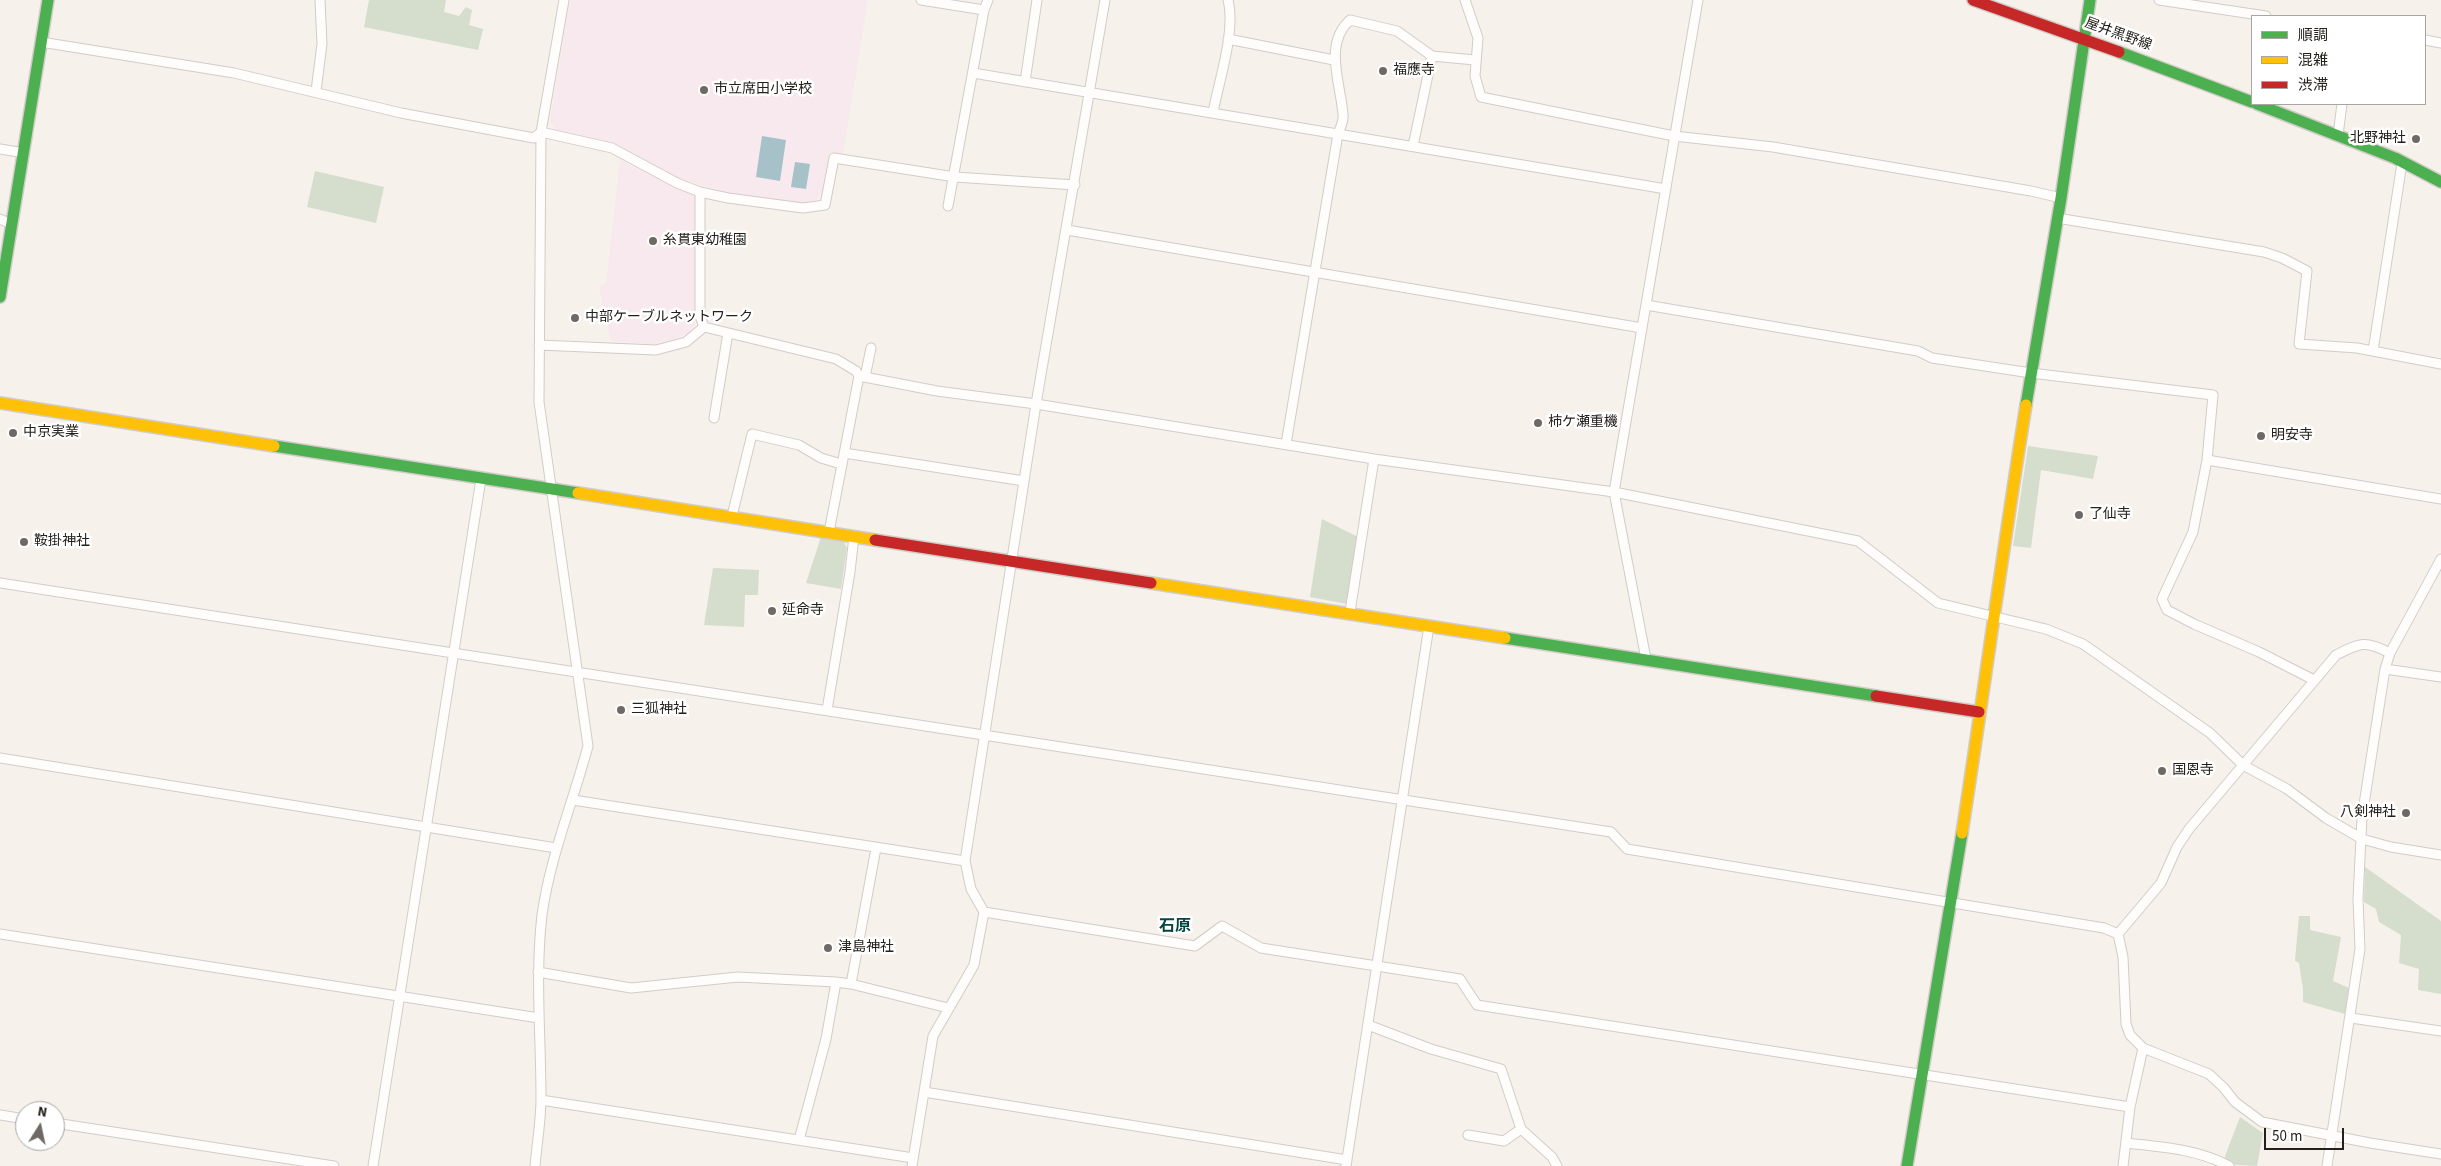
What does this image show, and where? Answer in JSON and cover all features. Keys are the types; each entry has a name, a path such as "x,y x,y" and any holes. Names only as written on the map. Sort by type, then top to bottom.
{"street":[{"path":"0,297 48,0"},
{"path":"316,92 322,44 320,0"},
{"path":"535,1166 541,1100 538,972 542,915 556,848 573,800 588,746 539,402 541,132 564,0"},
{"path":"921,0 984,10"},
{"path":"948,206 955,177 984,10 988,0"},
{"path":"1025,82 1038,0"},
{"path":"541,1100 799,1140 912,1162 933,1036 974,965 984,912 971,890 965,862 1036,404 1075,185 1105,0"},
{"path":"1213,112 1228,39 1231,11 1228,0"},
{"path":"1465,0 1478,38 1475,76 1481,97 1674,136 1773,147 2031,191 2061,198"},
{"path":"1646,659 1614,492 1698,0"},
{"name":"屋井黒野線","path":"1973,0 2251,102"},
{"path":"1907,1166 1951,903 1995,617 2004,539 2061,198 2090,0"},
{"path":"2160,0 2259,15"},
{"path":"1286,444 1338,134 1344,117 1334,60 1342,28 1350,20 1397,31 1432,56 1475,60"},
{"path":"1228,39 1334,60"},
{"path":"2426,40 2441,43"},
{"path":"41,42 234,73 401,113 534,138 541,132"},
{"path":"1413,146 1432,56"},
{"path":"973,73 1666,189"},
{"path":"2260,105 2338,135 2441,182"},
{"path":"2338,135 2342,105"},
{"path":"541,132 612,148 677,183 700,192 728,198 803,208 825,205 834,158 955,177 1075,185"},
{"path":"0,149 24,152"},
{"path":"2373,351 2402,163"},
{"path":"700,192 700,316 704,327"},
{"path":"2057,218 2264,252 2282,258 2307,271 2299,344 2373,351 2441,364"},
{"path":"0,219 11,224"},
{"path":"1067,230 1642,328"},
{"path":"1646,305 1918,351 1932,358 2031,373 2162,387 2213,395 2207,460 2193,532 2162,599 2167,610 2194,624 2260,652 2314,680"},
{"path":"539,345 656,350 686,342 704,327"},
{"path":"704,327 836,358 862,377 937,391 1036,404 1374,459 1614,492 1858,541 1938,603 2046,629 2089,647 2210,734 2243,765 2287,789 2326,818 2362,839 2392,847 2441,855"},
{"path":"714,418 728,333"},
{"path":"829,532 841,464 871,348"},
{"path":"0,403 440,470 481,479 1350,612 1980,712"},
{"path":"732,516 752,434 799,445 821,458 841,464"},
{"path":"844,452 1024,481"},
{"path":"1350,612 1374,459"},
{"path":"2207,460 2441,500"},
{"path":"373,1166 481,479"},
{"path":"827,710 850,572 854,536"},
{"path":"2327,1166 2360,950 2358,899 2362,817 2385,669 2390,653 2441,559"},
{"path":"0,583 1611,832 1627,849 2104,928 2118,934"},
{"path":"924,1092 1346,1163 1429,626"},
{"path":"2118,934 2161,883 2177,847 2189,830 2336,655 2365,643 2373,644 2390,653"},
{"path":"2385,669 2441,678"},
{"path":"0,758 426,825 556,848"},
{"path":"573,800 965,862"},
{"path":"852,984 876,848"},
{"path":"984,912 1195,946 1222,926 1261,948 1460,979 1478,1005 2130,1106"},
{"path":"0,934 539,1018"},
{"path":"2118,934 2123,957 2126,1024 2130,1034 2143,1048 2209,1074 2235,1102 2262,1122 2441,1154"},
{"path":"538,972 631,988 738,977 836,982 852,984 948,1008"},
{"path":"799,1140 826,1039 836,982"},
{"path":"2351,1018 2441,1031"},
{"path":"1368,1026 1431,1049 1501,1070 1521,1129 1556,1165"},
{"path":"2123,1166 2130,1106 2143,1048"},
{"path":"0,1115 15,1117"},
{"path":"65,1125 334,1166"},
{"path":"1468,1135 1504,1141 1521,1129"},
{"path":"2126,1144 2181,1149 2229,1166"}],"shaded area":[{"name":"市立席田小学校","path":"570,0 868,0 843,155 830,152 824,187 814,204 739,196 678,178 618,144 556,130 550,121"},
{"name":"糸貫東幼稚園","path":"620,160 675,188 691,192 696,199 695,325 691,332 672,340 650,344 611,341 599,287 606,283"}],"green space":[{"path":"369,0 446,0 444,12 459,16 466,7 472,10 469,25 483,29 478,50 364,27"},
{"path":"315,171 384,187 376,223 307,207"},
{"path":"2028,446 2098,456 2093,479 2041,470 2031,548 2013,546"},
{"path":"1322,519 1358,537 1347,604 1310,597"},
{"path":"821,537 843,540 847,548 841,589 806,583"},
{"path":"713,568 759,570 758,595 745,595 744,627 704,625"},
{"path":"2365,867 2441,921 2441,994 2418,990 2419,969 2399,963 2401,935 2379,922 2376,909 2364,902"},
{"path":"2299,916 2310,916 2310,930 2341,937 2333,981 2349,988 2345,1014 2303,1002 2299,963 2295,961"},
{"path":"2240,1117 2263,1133 2257,1166 2222,1164"}],"water":[{"path":"762,136 786,140 780,181 756,177"},
{"path":"795,162 810,164 806,189 791,187"}],"traffic: fast":[{"path":"0,297 48,0"},
{"path":"2026,405 2061,198 2090,0"},
{"path":"2119,52 2251,102"},
{"path":"2260,105 2395,158 2441,182"},
{"path":"274,446 578,493"},
{"path":"1505,638 1876,696"},
{"path":"1907,1166 1962,833"}],"traffic: slow":[{"path":"0,403 274,446"},
{"path":"1962,833 2026,405"},
{"path":"578,493 875,540"},
{"path":"1151,583 1505,638"}],"traffic: jam":[{"path":"1973,0 2119,52"},
{"path":"875,540 1151,583"},
{"path":"1876,696 1979,712"}],"place":[{"name":"福應寺","path":"1383,71"},
{"name":"市立席田小学校","path":"704,90"},
{"name":"北野神社","path":"2416,139"},
{"name":"糸貫東幼稚園","path":"653,241"},
{"name":"中部ケーブルネットワーク","path":"575,318"},
{"name":"柿ケ瀬重機","path":"1538,423"},
{"name":"中京実業","path":"13,433"},
{"name":"明安寺","path":"2261,436"},
{"name":"了仙寺","path":"2079,515"},
{"name":"鞍掛神社","path":"24,542"},
{"name":"延命寺","path":"772,611"},
{"name":"三狐神社","path":"621,710"},
{"name":"国恩寺","path":"2162,771"},
{"name":"八剣神社","path":"2406,813"},
{"name":"津島神社","path":"828,948"}],"district":[{"name":"石原","path":"1175,927"}]}
